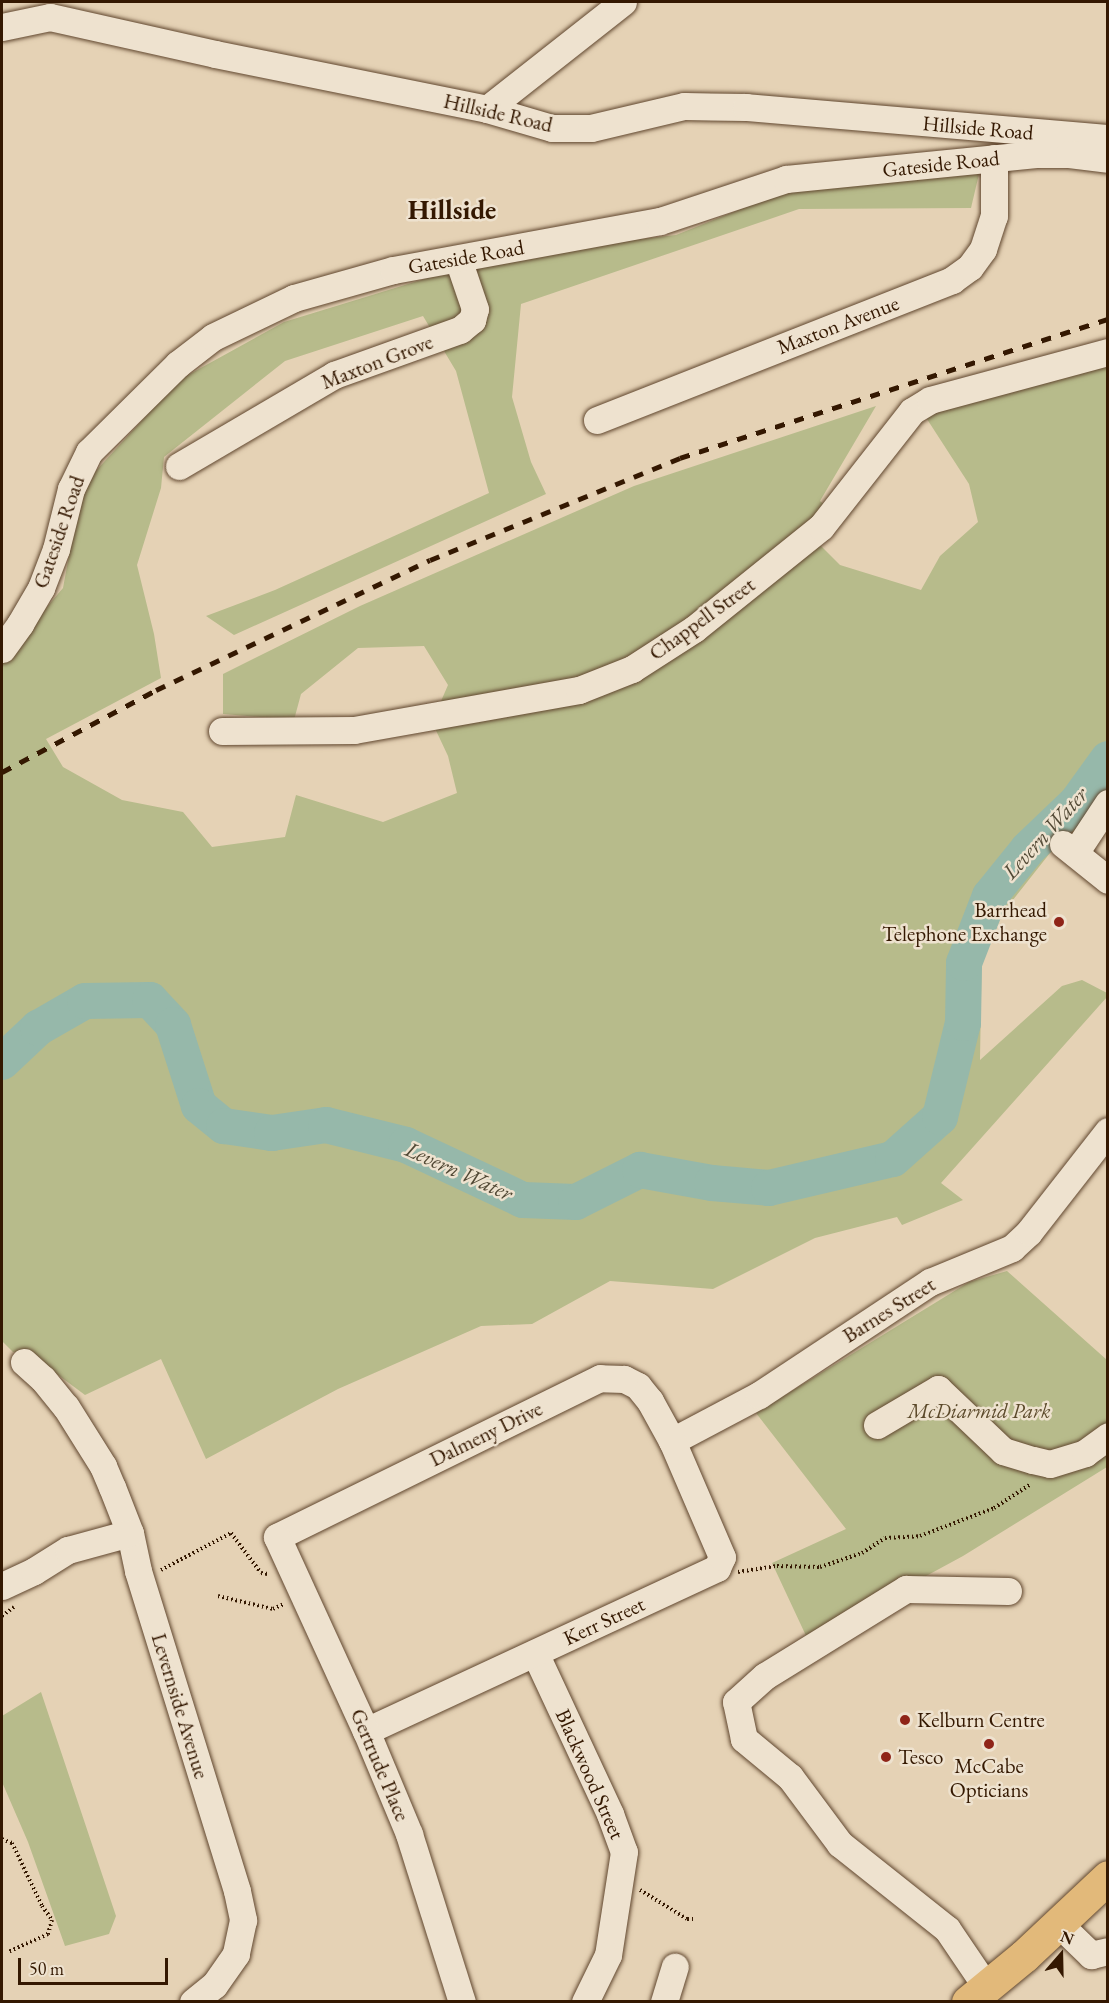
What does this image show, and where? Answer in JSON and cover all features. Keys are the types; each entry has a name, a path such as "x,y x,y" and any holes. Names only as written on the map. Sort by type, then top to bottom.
{"main road":[{"path":"978,1995 1059,1924 1107,1877"}],"street":[{"path":"487,109 623,2"},
{"name":"Hillside Road","path":"2,27 50,17 215,54 487,109 552,128 591,128 684,106 1107,138"},
{"name":"Gateside Road","path":"2,649 41,588 56,549 71,489 89,452 178,364 213,337 294,298 393,270 660,222 786,179 994,158 1069,154 1107,159"},
{"name":"Maxton Avenue","path":"597,420 952,280 970,267 984,249 994,216 994,158"},
{"name":"Maxton Grove","path":"188,454 334,375 460,330 472,320 475,309 458,259"},
{"name":"Chappell Street","path":"222,730 354,730 579,690 632,669 694,629 821,527 912,411 930,400 1107,352"},
{"path":"1107,803 1069,849 1107,880"},
{"name":"Barnes Street","path":"672,1441 759,1395 930,1281 1012,1248 1029,1232 1107,1131"},
{"name":"Levernside Avenue","path":"24,1362 75,1401 103,1466 129,1533 141,1580 237,1891 243,1920 236,1954 214,1985 193,2001"},
{"name":"Dalmeny Drive","path":"277,1537 600,1378 624,1379 638,1386 650,1401 672,1441"},
{"path":"877,1425 938,1389 1003,1450 1050,1464 1085,1453 1107,1436"},
{"path":"672,1441 722,1557 717,1568"},
{"path":"2,1586 34,1571 68,1550 129,1533"},
{"name":"Gertrude Place","path":"277,1537 366,1731 409,1834 462,2001"},
{"name":"Kerr Street","path":"366,1731 717,1568"},
{"path":"978,1995 947,1929 840,1844 790,1777 744,1739 736,1701 765,1676 906,1589 1008,1591"},
{"name":"Blackwood Street","path":"535,1653 610,1814 624,1852 622,1879 608,1955 585,2001"},
{"path":"1059,1924 1091,1955 1107,1951"},
{"path":"664,2001 675,1967"}],"path":[{"path":"717,1568 742,1573 777,1566 820,1568 862,1553 885,1538 920,1536 994,1508 1026,1490 1050,1464"},
{"path":"141,1580 231,1533 261,1573 298,1586 273,1609 218,1596"},
{"path":"2,1839 12,1843 42,1906 52,1920 48,1934 8,1952"},
{"path":"622,1879 687,1919 695,1918"}],"green space":[{"path":"979,174 971,208 799,209 521,304 512,397 531,462 546,494 234,635 206,616 275,590 489,493 456,371 423,316 285,361 164,457 161,488 137,565 154,634 161,678 46,739 63,767 122,800 183,812 212,847 285,837 296,795 383,822 457,793 448,756 432,722 448,685 424,646 358,648 301,694 294,720 223,714 223,674 360,606 634,486 876,406 820,501 844,520 819,544 840,565 921,590 940,556 978,522 969,484 925,416 1107,360 1107,760 1079,827 1050,853 982,939 980,1060 1062,986 1082,980 1107,993 1107,997 941,1183 963,1200 902,1225 897,1217 815,1238 713,1289 610,1281 532,1324 481,1326 338,1389 206,1459 161,1359 85,1395 26,1351 13,1352 2,1341 2,660 63,588 82,486 179,380 284,322 506,254 676,235 791,189"},
{"name":"McDiarmid Park","path":"1007,1271 1107,1360 1107,1467 963,1556 808,1640 772,1563 846,1529 756,1413 969,1282"},
{"path":"41,1692 116,1916 109,1934 65,1946 28,1842 2,1782 2,1716"}],"waterway":[{"name":"Levern Water","path":"2,1062 38,1028 85,1001 150,1000 173,1025 199,1106 224,1126 272,1133 326,1125 406,1145 523,1200 576,1202 640,1170 712,1183 769,1188 893,1159 940,1117 963,1023 964,963 990,896 1028,849 1077,802 1108,759"}],"railway":[{"path":"2,772 156,690 430,560 680,458 1108,319"}],"place":[{"name":"Barrhead Telephone Exchange","path":"1059,922"},
{"name":"Kelburn Centre","path":"905,1720"},
{"name":"McCabe Opticians","path":"989,1744"},
{"name":"Tesco","path":"886,1757"}],"district":[{"name":"Hillside","path":"452,210"}]}
